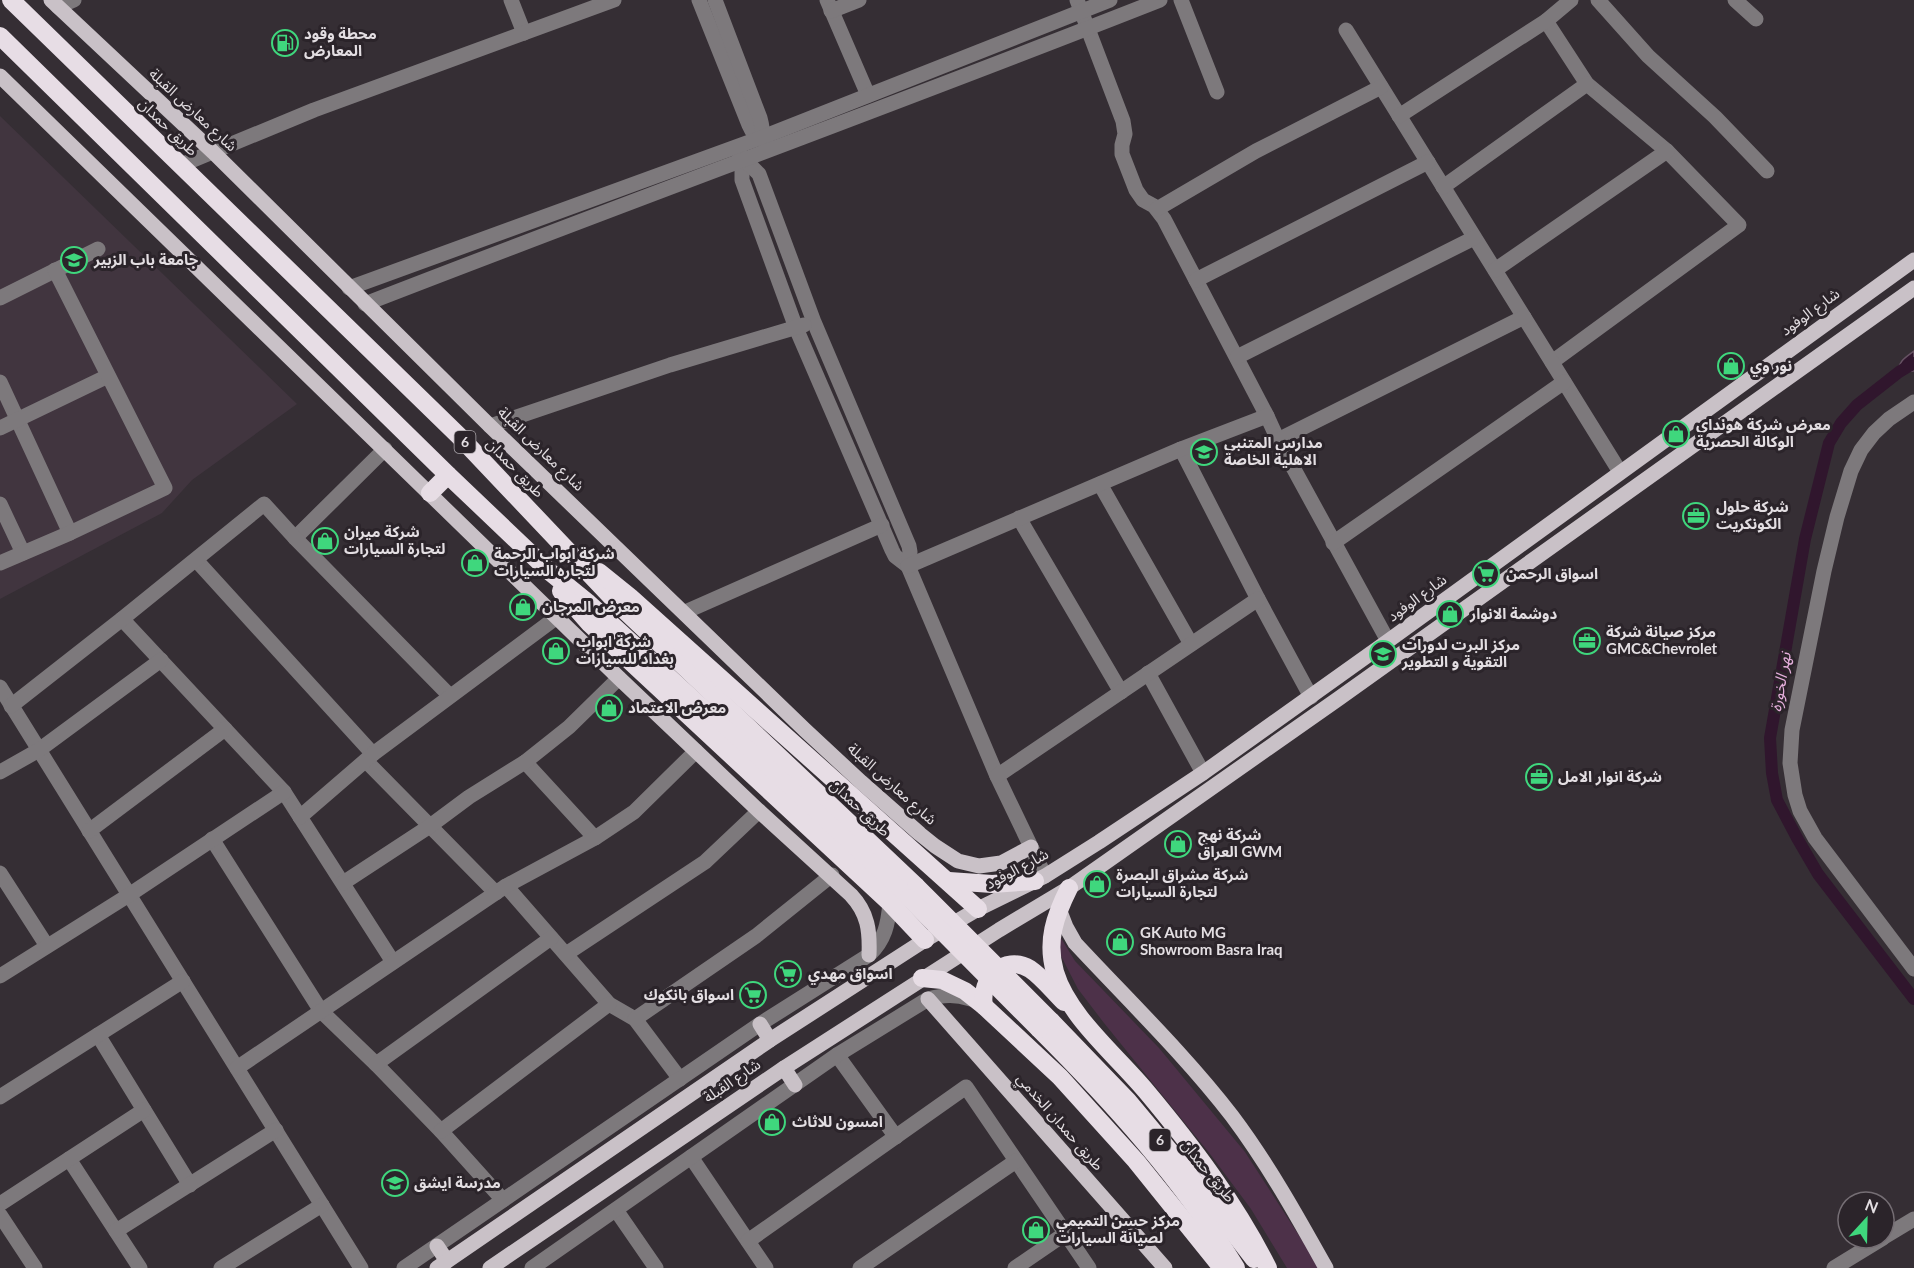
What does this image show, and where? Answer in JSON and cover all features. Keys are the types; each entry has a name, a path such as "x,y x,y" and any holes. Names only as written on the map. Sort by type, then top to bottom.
{"highway":[{"name":"طريق حمدان","path":"11,0 459,436 621,607 912,892"},
{"name":"6","path":"0,36 550,572 587,602 912,892 1045,1025 1144,1143 1213,1231 1236,1268"},
{"path":"430,493 448,475"},
{"path":"575,557 590,565 617,586 978,909"},
{"path":"550,572 564,595 590,624 890,903 925,940"},
{"path":"949,881 992,884 1040,878"},
{"path":"1069,888 1059,909 1051,940 1052,961 1058,981 1074,1011"},
{"path":"984,1006 983,992 993,973 1005,966 1018,965 1031,970 1126,1066 1171,1120 1251,1234 1268,1268"},
{"path":"922,978 951,983 984,1006 1060,1077 1136,1161 1221,1268"},
{"name":"طريق حمدان","path":"1045,1025 1128,1101 1260,1268"}],"main road":[{"name":"شارع معارض القبلة","path":"55,4 213,152 490,426 861,782 920,834 948,855 968,864 990,865 1011,858 1031,847"},
{"path":"0,76 619,678 759,811 832,875 857,901 865,915 869,931 869,955"},
{"name":"شارع الوفود","path":"925,940 978,909 1040,878 1203,773 1914,260"},
{"path":"1069,888 1914,288"},
{"name":"شارع القبلة","path":"490,1268 784,1068 922,978 1069,888"},
{"path":"1059,909 1065,927 1075,943 1183,1057 1233,1117 1276,1181 1326,1268"},
{"name":"شارع القبلة","path":"442,1264 770,1040 925,940"},
{"name":"طريق حمدان الخدمي","path":"928,999 1165,1268"},
{"path":"760,1024 770,1040"},
{"path":"784,1068 795,1085"},
{"path":"437,1246 442,1264"}],"street":[{"path":"55,4 74,0"},
{"path":"511,0 524,33"},
{"path":"181,165 314,110 614,0"},
{"path":"699,0 749,125 766,144"},
{"path":"715,0 760,118 766,144"},
{"path":"859,0 829,6 868,95"},
{"path":"766,144 868,95 1078,6 1110,0"},
{"path":"365,304 603,212 766,144 1087,29 1160,0"},
{"path":"1181,0 1216,92"},
{"path":"1399,116 1546,21 1571,0"},
{"path":"1598,0 1648,56 1715,117 1767,171"},
{"path":"1735,0 1756,19"},
{"path":"1078,6 1123,121 1125,134 1122,154 1136,190 1143,200 1157,209 1164,219 1278,440 1388,641"},
{"path":"1546,21 1587,84 1666,151 1739,225 1552,362"},
{"path":"1346,30 1620,472"},
{"path":"1443,187 1587,84"},
{"path":"1157,209 1256,151 1381,87"},
{"path":"1495,270 1666,151"},
{"path":"349,288 740,154"},
{"path":"740,154 759,174 814,322 909,546 908,566"},
{"path":"740,154 742,180 796,328 895,556 908,566 997,776 1031,847 1040,878"},
{"path":"1196,280 1428,162"},
{"path":"1237,357 1474,238"},
{"path":"0,298 98,249"},
{"path":"0,563 165,488 55,270"},
{"path":"1278,440 1524,317"},
{"path":"490,426 670,365 814,322"},
{"path":"0,428 108,376"},
{"path":"0,382 70,533"},
{"path":"1333,543 1564,382"},
{"path":"1914,402 1874,433 1861,450 1851,471 1824,571 1792,730 1790,763 1800,811 1815,838 1914,969"},
{"path":"908,566 1181,449 1267,416"},
{"path":"295,538 385,449"},
{"path":"1181,449 1311,697"},
{"path":"1100,484 1191,644"},
{"path":"0,504 23,553"},
{"path":"12,706 264,504 450,696"},
{"path":"1019,518 1121,692"},
{"path":"685,612 882,525"},
{"path":"196,560 430,826 551,938 609,1004 635,1019 680,1079"},
{"path":"997,776 1258,599"},
{"path":"300,817 369,757 557,617"},
{"path":"122,619 284,792 393,962"},
{"path":"0,772 39,750 161,660"},
{"path":"1148,673 1203,773"},
{"path":"343,884 469,797 525,762 569,727 619,678"},
{"path":"0,687 361,1268"},
{"path":"89,831 225,729"},
{"path":"237,1068 501,890 595,838 634,812 696,751"},
{"path":"525,762 595,838"},
{"path":"0,976 129,895 284,792"},
{"path":"566,954 705,862 759,811"},
{"path":"213,839 321,1011 441,1131 503,1200"},
{"path":"0,873 47,946"},
{"path":"635,1019 756,936 832,875"},
{"path":"404,1268 760,1024 869,955 884,936 890,903"},
{"path":"376,1064 551,938"},
{"path":"0,1097 183,981"},
{"path":"537,1266 837,1055 928,999 957,995 984,1006"},
{"path":"441,1131 609,1004"},
{"path":"98,1035 190,1185"},
{"path":"837,1055 896,1137"},
{"path":"748,1241 966,1087 1089,1268"},
{"path":"0,1204 144,1110"},
{"path":"116,1231 276,1130"},
{"path":"691,1157 766,1268"},
{"path":"69,1159 140,1268"},
{"path":"860,1268 1016,1161"},
{"path":"220,1268 322,1205"},
{"path":"616,1210 656,1268"},
{"path":"0,1215 35,1268"},
{"path":"1896,1230 1914,1219"},
{"path":"1015,1268 1066,1233"},
{"path":"1834,1268 1864,1250"}],"shaded area":[{"name":"جامعة باب الزبير","path":"0,116 297,404 192,480 162,513 0,599"},
{"path":"1914,351 1914,371 1899,372 1901,363"},
{"path":"1056,930 1075,961 1159,1048 1245,1152 1320,1268 1287,1268 1251,1209 1210,1154 1078,989 1061,956"}],"waterway":[{"name":"نهر الخورة","path":"1914,363 1857,405 1841,423 1829,443 1805,539 1770,738 1772,773 1777,800 1797,838 1818,874 1914,999"}],"place":[{"name":"محطة وقود المعارض","path":"285,43"},
{"name":"جامعة باب الزبير","path":"74,260"},
{"name":"نور وي","path":"1731,366"},
{"name":"معرض شركة هونداي الوكالة الحصرية","path":"1676,434"},
{"name":"مدارس المتنبي الاهلية الخاصة","path":"1204,452"},
{"name":"شركة حلول الكونكريت","path":"1696,516"},
{"name":"شركة ميران لتجارة السيارات","path":"325,541"},
{"name":"شركة ابواب الرحمة لتجاره السيارات","path":"475,563"},
{"name":"اسواق الرحمن","path":"1486,574"},
{"name":"معرض المرجان","path":"523,607"},
{"name":"دوشمة الانوار","path":"1450,614"},
{"name":"مركز صيانة شركة GMC&Chevrolet","path":"1587,641"},
{"name":"شركة ابواب بغداد للسيارات","path":"556,651"},
{"name":"مركز البرت لدورات التقوية و التطوير","path":"1383,654"},
{"name":"معرض الاعتماد","path":"609,708"},
{"name":"شركة انوار الامل","path":"1539,777"},
{"name":"شركة نهج العراق GWM","path":"1178,844"},
{"name":"شركة مشراق البصرة لتجارة السيارات","path":"1097,884"},
{"name":"GK Auto MG Showroom Basra Iraq","path":"1120,942"},
{"name":"اسواق مهدي","path":"788,974"},
{"name":"اسواق بانكوك","path":"753,995"},
{"name":"امسون للاثاث","path":"772,1122"},
{"name":"مدرسة ايشق","path":"395,1183"},
{"name":"مركز حسن التميمي لصيانة السيارات","path":"1036,1230"}]}
